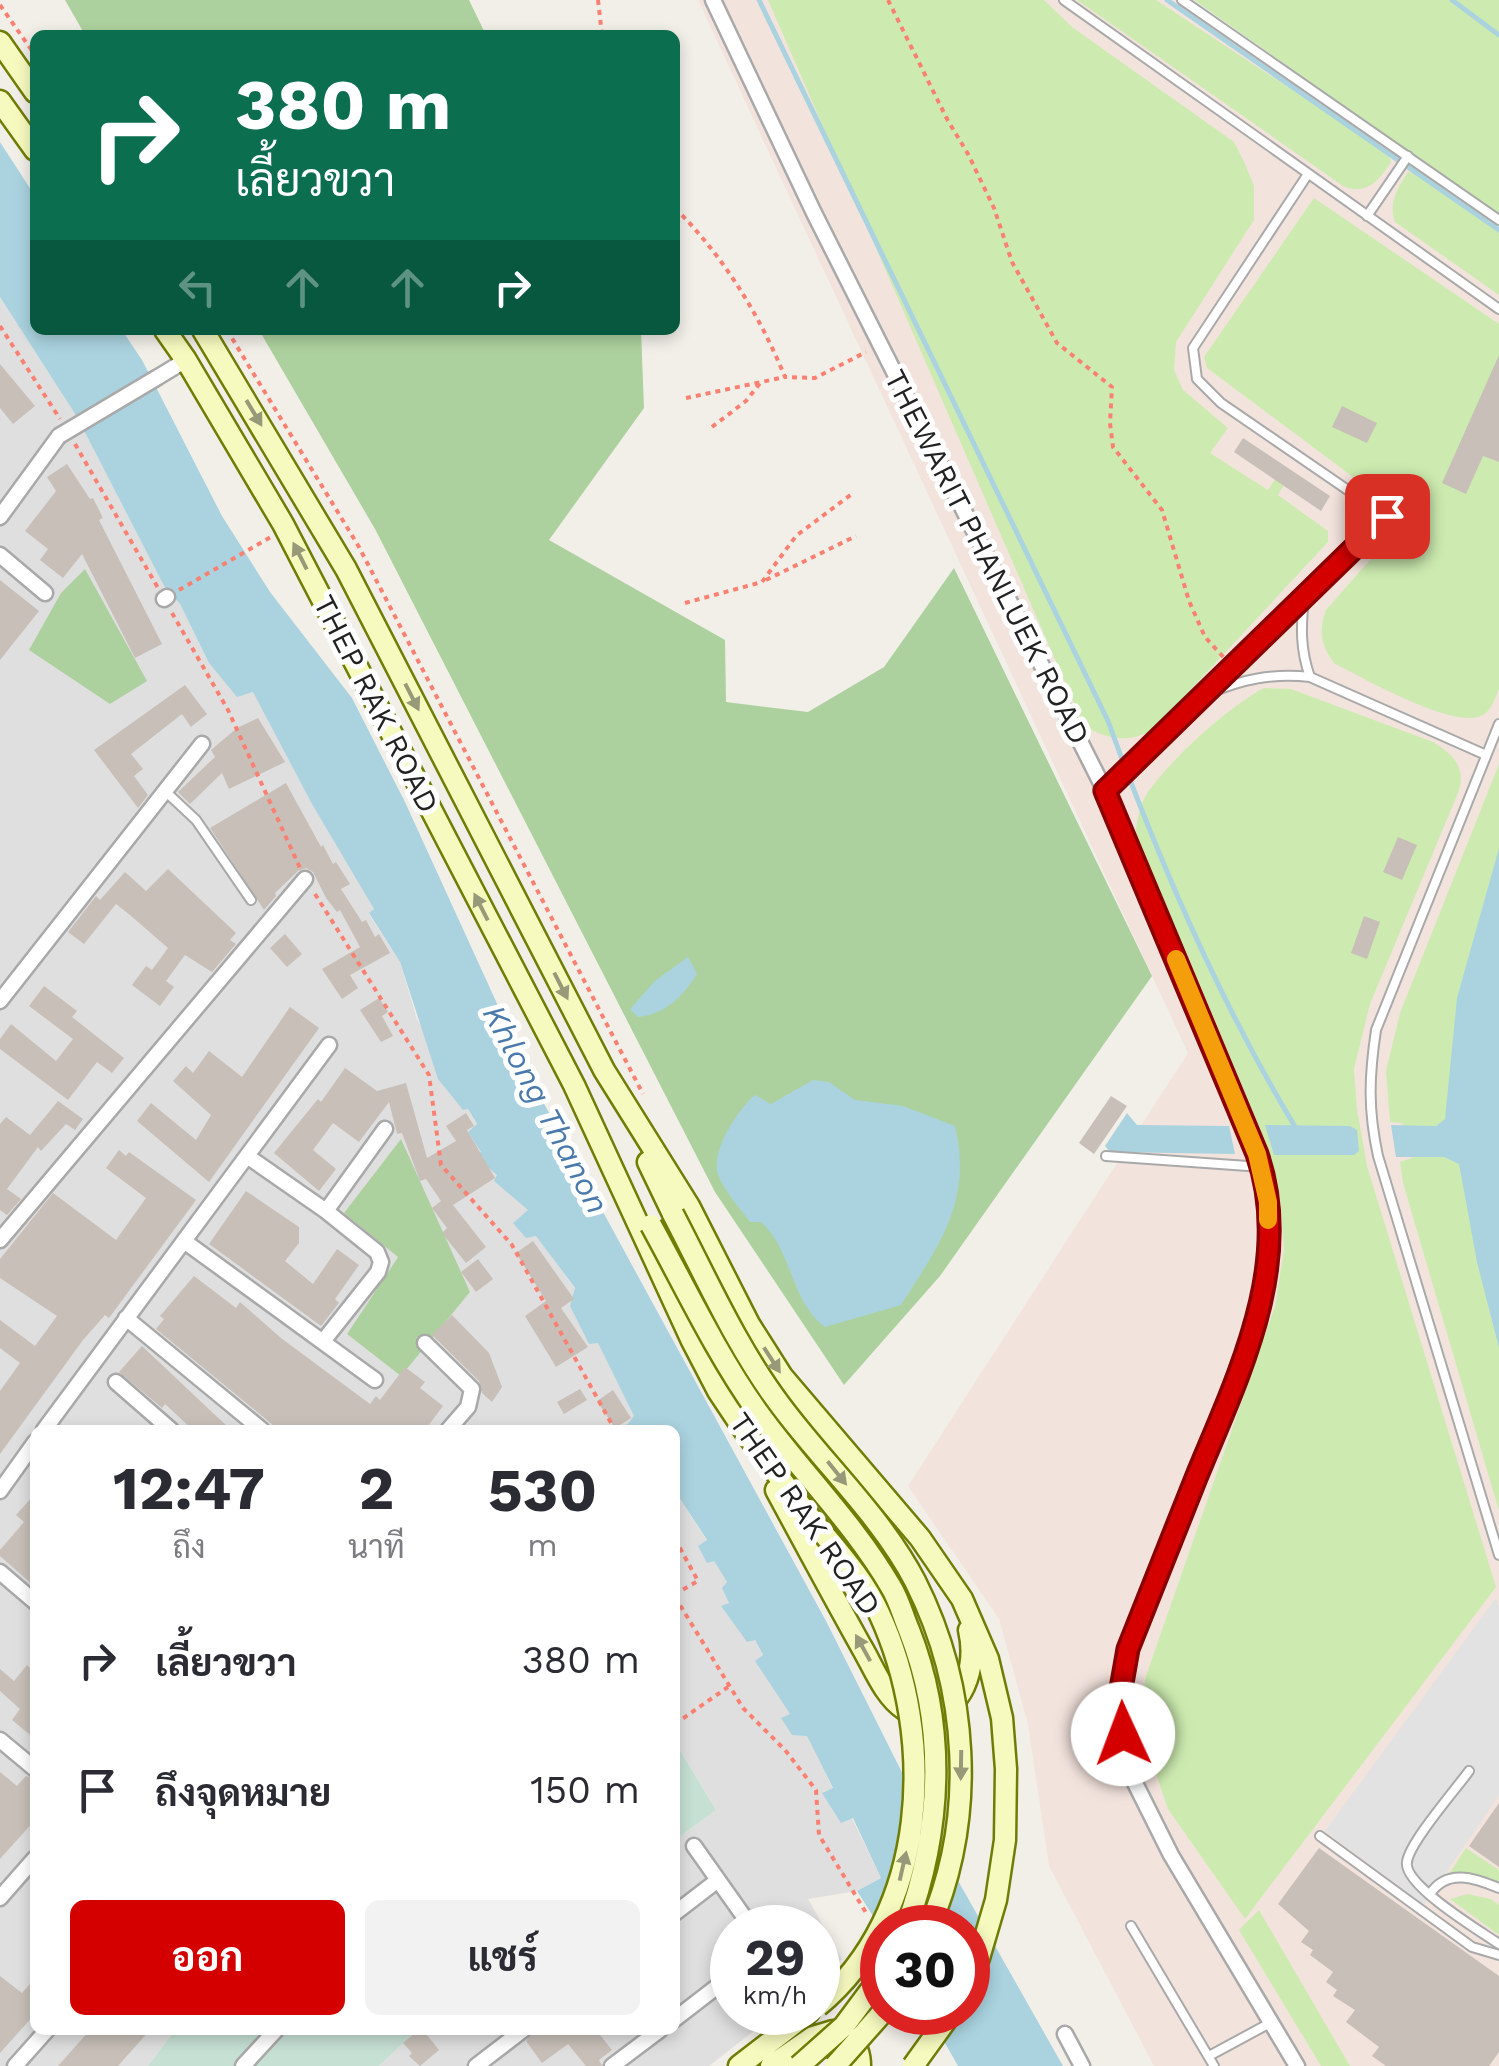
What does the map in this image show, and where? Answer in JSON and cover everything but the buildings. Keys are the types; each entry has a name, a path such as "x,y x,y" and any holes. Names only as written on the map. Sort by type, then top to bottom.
{"main road":[{"path":"0,42 30,85"},
{"path":"0,101 30,143"},
{"name":"THEP RAK ROAD","path":"168,335 283,524 574,1085 726,1362 756,1410 850,1526 892,1589 924,1668 933,1719 936,1784 930,1845 913,1905"},
{"name":"THEP RAK ROAD","path":"207,335 346,569 746,1352 772,1392 870,1514 914,1580 947,1661 961,1735 960,1795 952,1849 936,1905"},
{"name":"THEP RAK ROAD","path":"604,1070 690,1206 749,1324 782,1376 920,1538 962,1599 988,1658 1002,1718 1005,1840 990,1920"},
{"name":"THEP RAK ROAD","path":"574,1085 692,1341 748,1436 856,1576 878,1611 898,1660 914,1770 911,1828 893,1902 856,1967 840,1983"},
{"path":"748,1436 874,1668 891,1697 905,1711 920,1715 937,1712 948,1707 966,1684 972,1662 972,1639 962,1599"},
{"path":"799,2066 844,2026 860,2005"},
{"path":"774,2066 813,2036 828,2031 847,2036 857,2047 860,2066"},
{"path":"739,2066 779,2035"},
{"path":"835,2066 863,2035"},
{"path":"913,2066 935,2035"}],"street":[{"name":"THEWARIT PHANLUEK ROAD","path":"713,0 880,345 1105,791 1259,1160 1268,1202 1266,1277 1250,1346 1128,1649 1119,1700 1127,1767 1172,1856 1297,2066"},
{"path":"0,517 58,436 186,360"},
{"path":"0,555 46,594"},
{"path":"0,1000 202,744"},
{"path":"0,1240 305,878"},
{"path":"48,1425 329,1045"},
{"path":"326,1210 385,1129"},
{"path":"247,1156 326,1210 377,1252 381,1262 378,1272 324,1340"},
{"path":"184,1241 375,1380"},
{"path":"126,1318 256,1425"},
{"path":"425,1343 472,1389 472,1399 452,1425"},
{"path":"116,1382 164,1425"},
{"path":"0,1491 30,1464"},
{"path":"0,1572 30,1598"},
{"path":"0,1740 30,1764"},
{"path":"694,1846 736,1905"},
{"path":"2,1892 30,1863"},
{"path":"680,1909 718,1880"},
{"path":"680,2014 710,1992"},
{"path":"1065,2034 1082,2066"},
{"path":"14,2066 42,2035"},
{"path":"243,2066 271,2035"},
{"path":"476,2066 516,2035"},
{"path":"612,2066 653,2035"}],"lane":[{"path":"1064,0 1499,309"},
{"path":"1182,0 1499,220"},
{"path":"1367,216 1406,159"},
{"path":"1105,791 1387,516 1221,403 1196,379 1193,348 1308,174"},
{"path":"1304,598 1300,631 1310,676"},
{"path":"1202,697 1246,680 1279,673 1310,676 1486,756"},
{"path":"1499,724 1376,1030 1369,1114 1378,1156 1499,1555"},
{"path":"165,790 196,820 251,900"},
{"path":"1106,1156 1259,1160"},
{"path":"1469,1771 1406,1860 1410,1877 1499,1944"},
{"path":"1320,1836 1472,1947 1499,1955"},
{"path":"1430,1894 1443,1880 1460,1877 1499,1888"},
{"path":"1131,1926 1214,2066"},
{"path":"1209,2056 1270,2023"}],"path":[{"path":"598,0 601,30"},
{"path":"888,0 977,172 1012,262 1057,342 1112,386 1113,447 1162,510 1190,601 1206,637 1232,668"},
{"path":"0,4 30,48"},
{"path":"680,214 736,281 785,378"},
{"path":"231,335 360,547 645,1098"},
{"path":"686,398 785,378 816,378 880,345"},
{"path":"712,428 746,401 761,382"},
{"path":"762,582 796,536 852,492"},
{"path":"165,598 274,536"},
{"path":"684,603 762,582 856,536"},
{"path":"680,1547 698,1581 680,1592"},
{"path":"680,1603 742,1708 785,1750 816,1790 819,1835 861,1905"},
{"path":"680,1720 729,1686"}],"shaded area":[{"path":"698,0 1184,0 1499,220 1499,2066 1154,2066 1049,1866 1028,1724 999,1619 908,1486 1188,1053"},
{"path":"0,297 77,417 164,586 180,604 209,663 237,696 253,692 374,909 369,914 400,962 417,1019 477,1125 482,1153 475,1156 529,1210 514,1222 536,1235 575,1289 635,1416 628,1425 30,1425 30,2035 171,2035 148,2066 0,2066","holes":["437,1223 470,1292 347,1334 398,1257"]},
{"path":"680,1499 707,1541 698,1546 707,1562 714,1560 727,1582 729,1603 722,1606 755,1640 763,1656 756,1661 791,1715 782,1718 807,1735 833,1789 823,1792 852,1818 881,1878 857,1891 808,1899 811,1905 710,1905 710,2035 749,2035 709,2066 379,2066 412,2035 680,2035 680,1836 716,1810 680,1750"},
{"path":"1496,1598 1499,1795 1424,1905 1325,1831"}],"green space":[{"path":"65,0 469,0 484,30 82,30"},
{"path":"768,0 1044,0 1072,27 1234,142 1254,186 1254,220 1176,342 1174,370 1183,390 1228,428 1210,453 1268,490 1283,467 1291,473 1278,495 1328,531 1328,542 1153,730 1118,738 1084,726"},
{"path":"1077,0 1156,0 1389,154 1391,162 1365,188 1343,186"},
{"path":"1194,0 1499,0 1499,215"},
{"path":"1408,172 1427,176 1499,231 1499,295 1395,222 1393,202"},
{"path":"1314,198 1499,324 1499,689 1483,715 1470,718 1432,710 1335,664 1322,638 1326,610 1413,511 1369,489 1207,368 1204,357"},
{"path":"262,335 641,335 644,408 549,540 725,640 726,702 808,712 884,667 954,568 1152,976 940,1276 844,1385 715,1192 375,529"},
{"path":"85,569 147,681 110,704 29,650 61,593"},
{"path":"1264,688 1291,689 1433,742 1452,757 1461,776 1458,793 1370,1004 1354,1069 1367,1166 1496,1587 1245,1919 1168,1809 1139,1723 1146,1676 1275,1306 1284,1250 1280,1197 1268,1153 1135,836 1142,802 1158,779 1218,720"},
{"path":"1499,764 1499,1511 1403,1183 1400,1162 1412,1158 1402,1123 1390,1122 1386,1071 1400,1013"},
{"path":"401,1139 470,1292 401,1376 347,1334 398,1257 344,1213"},
{"path":"680,1750 716,1810 680,1836"},
{"path":"1466,1848 1499,1870 1499,1887 1466,1880 1443,1883"},
{"path":"1468,1894 1499,1905 1499,1935 1450,1899"},
{"path":"1259,1910 1350,2066 1321,2066 1239,1930"},
{"path":"171,2035 412,2035 379,2066 148,2066"}],"water":[{"name":"Khlong Thanon","path":"0,142 30,188 30,335 125,335 222,516 270,592 352,698 405,802 536,1089 826,1621 972,1905 866,1905 857,1891 881,1878 853,1818 841,1823 822,1793 833,1788 807,1736 792,1735 781,1718 790,1714 755,1661 763,1655 755,1640 747,1642 721,1606 729,1603 722,1588 727,1582 714,1561 707,1563 698,1546 707,1540 680,1499 680,1425 627,1425 634,1416 598,1343 589,1344 570,1306 575,1288 536,1236 526,1238 513,1223 528,1210 494,1181 497,1175 475,1156 481,1152 468,1132 477,1124 468,1109 463,1110 438,1079 400,962 369,913 374,909 312,804 253,692 237,697 209,663 180,604 164,586 77,417 0,297"},
{"path":"1499,848 1499,1348 1477,1262 1459,1164 1444,1157 1396,1157 1391,1125 1436,1126 1445,1119 1457,998"},
{"path":"688,957 697,974 686,990 665,1008 638,1017 630,1009 655,981"},
{"path":"813,1080 829,1082 855,1100 903,1106 955,1126 959,1153 960,1177 949,1221 901,1305 825,1327 805,1304 772,1234 761,1222 750,1222 724,1186 717,1165 728,1131 755,1095 771,1104"},
{"path":"1127,1113 1137,1125 1229,1126 1235,1154 1110,1152 1105,1146"},
{"path":"1265,1125 1350,1126 1357,1130 1359,1151 1354,1155 1274,1155"},
{"path":"990,1937 1063,2066 958,2066 940,2035 990,2035"}],"waterway":[{"path":"759,0 1108,721 1147,824 1216,979 1294,1125"},
{"path":"1167,0 1499,230"},
{"path":"1452,0 1499,35"}],"slow traffic":[{"path":"1176,959 1262,1167 1268,1220"}],"route":[{"path":"1123,1734 1119,1700 1128,1649 1250,1346 1266,1277 1268,1202 1257,1154 1105,791 1387,516"}]}
